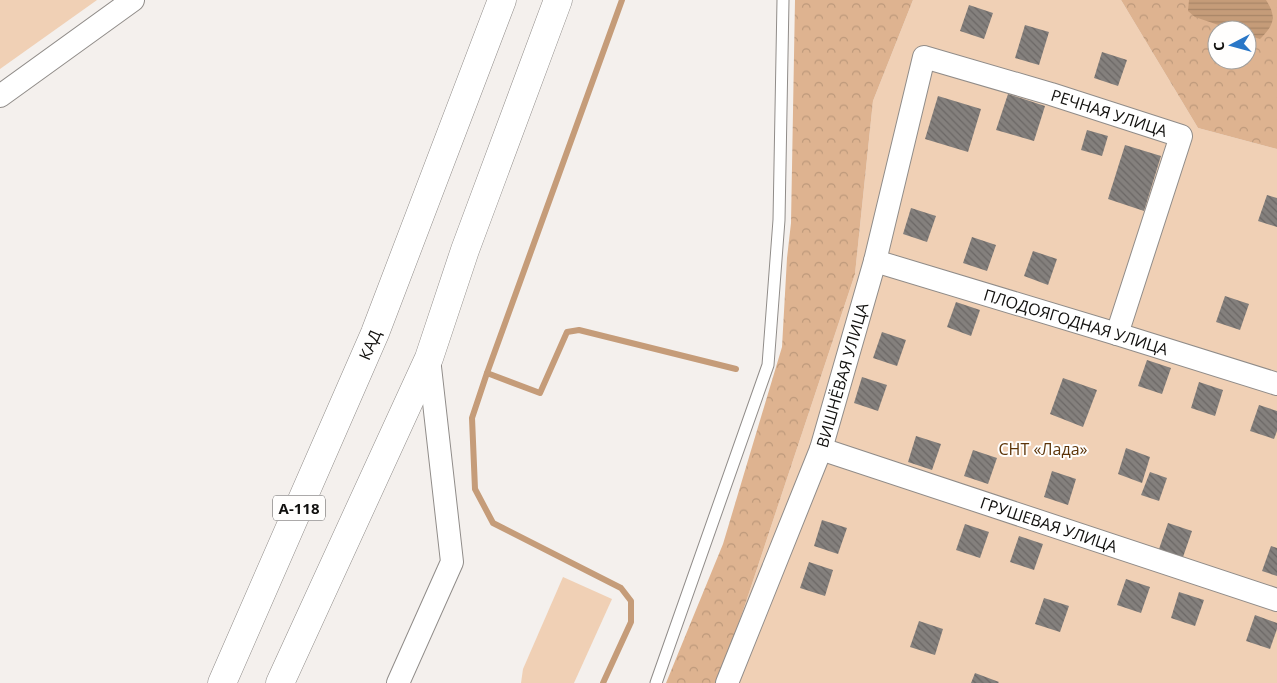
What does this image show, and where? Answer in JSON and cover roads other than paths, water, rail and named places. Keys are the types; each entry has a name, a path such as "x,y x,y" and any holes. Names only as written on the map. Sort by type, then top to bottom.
{"highway":[{"name":"КАД","path":"222,683 375,333 502,0"},
{"path":"280,683 428,358 465,250 558,0"}],"street":[{"path":"0,96 133,0"},
{"name":"ВИШНЁВАЯ УЛИЦА","path":"727,683 821,449 875,261 924,57"},
{"name":"РЕЧНАЯ УЛИЦА","path":"924,57 1051,94 1181,136 1116,334"},
{"name":"ПЛОДОЯГОДНАЯ УЛИЦА","path":"875,261 1277,384"},
{"path":"398,683 452,562 428,358"},
{"name":"ГРУШЕВАЯ УЛИЦА","path":"821,449 1277,600"}],"lane":[{"path":"656,683 768,364 779,220 783,0"}],"waterway":[{"path":"603,683 631,622 631,601 621,588 493,523 475,489 472,418 622,0"},
{"path":"487,373 540,393 567,332 579,330 736,369"}],"park label":[{"name":"СНТ «Лада»","path":"1043,449"}]}
